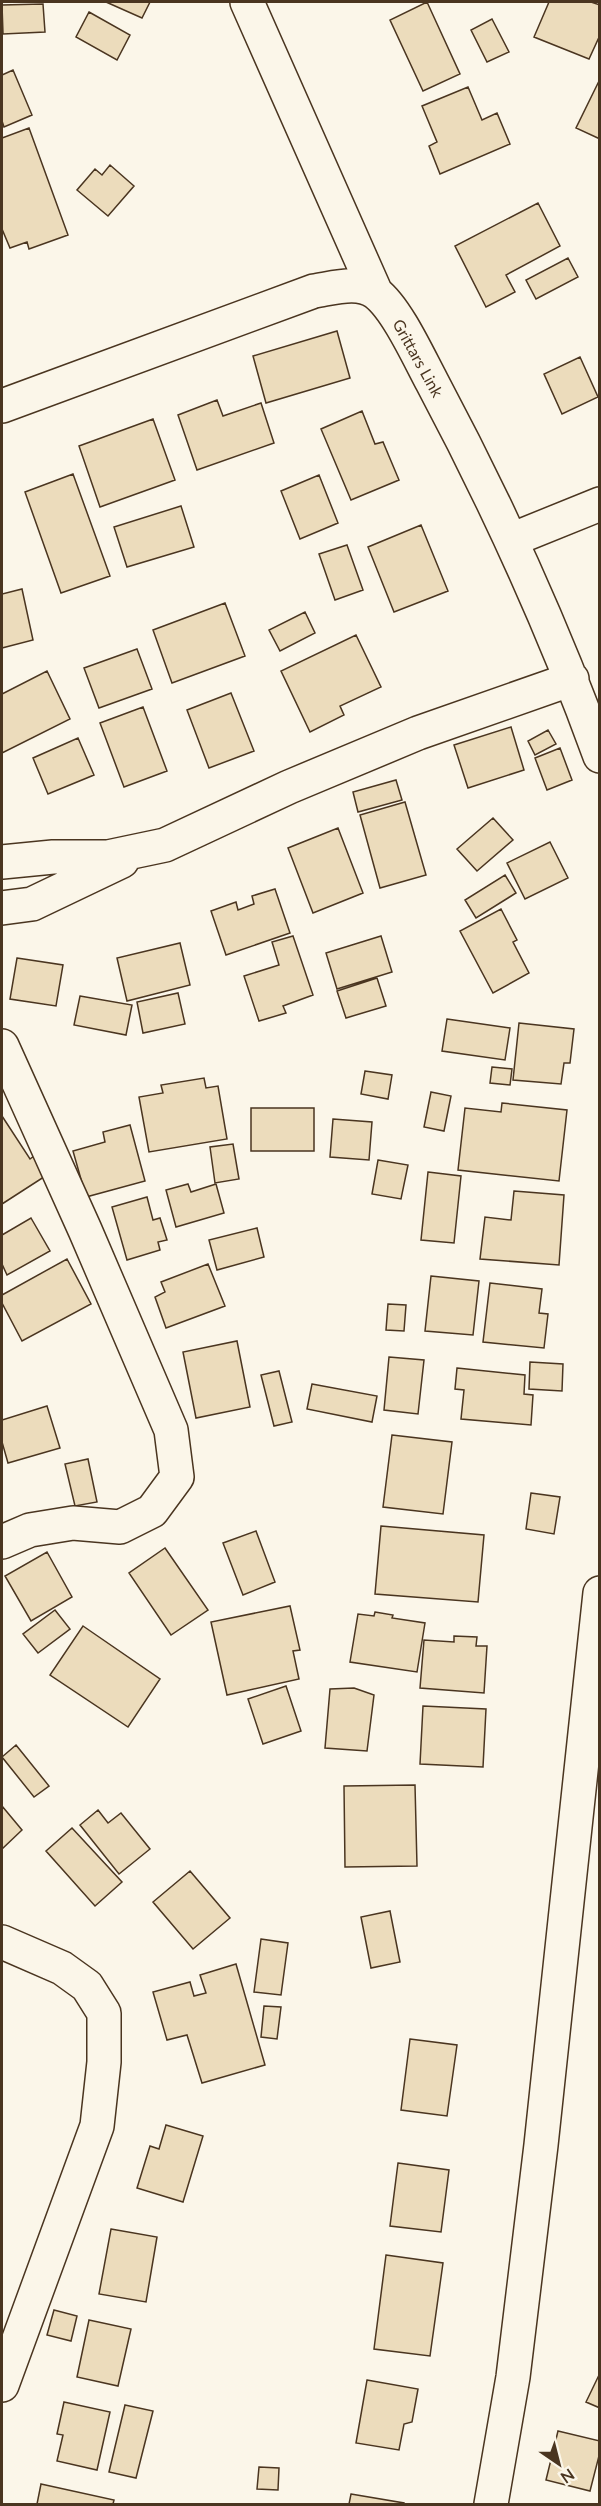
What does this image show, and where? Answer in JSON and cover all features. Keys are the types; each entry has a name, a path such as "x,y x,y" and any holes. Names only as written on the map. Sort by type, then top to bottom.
{"street":[{"name":"Grittars Link","path":"247,2 376,293 399,322 449,414 511,540 572,679 600,756"},
{"path":"2,406 314,291 351,285 376,293"},
{"path":"511,540 600,504"},
{"path":"2,862 53,857 108,857 165,844 289,787 418,733 572,679"},
{"path":"2,908 32,904 152,847"},
{"path":"2,1046 85,1230 171,1430 177,1477 152,1511 120,1527 73,1523 30,1530 2,1542"},
{"path":"491,2505 513,2377 596,1657 600,1593"},
{"path":"2,1942 62,1968 87,1986 104,2013 104,2062 97,2126 2,2385"}],"building":[{"path":"106,2 150,2 142,18"},
{"path":"427,2 460,74 423,91 390,20"},
{"path":"549,2 591,2 600,5 600,35 589,59 534,37"},
{"path":"43,4 45,32 3,34 2,5"},
{"path":"89,12 130,35 117,60 76,37"},
{"path":"492,19 509,52 487,62 471,30"},
{"path":"13,70 32,115 4,127 2,75"},
{"path":"600,79 600,139 576,128"},
{"path":"468,87 482,120 497,113 510,144 440,174 429,146 437,142 422,106"},
{"path":"29,128 68,235 29,249 27,242 10,248 2,229 2,138"},
{"path":"110,165 134,186 108,216 77,190 95,169 102,175"},
{"path":"538,203 560,246 506,275 515,292 486,307 455,246"},
{"path":"568,258 578,277 536,299 526,280"},
{"path":"337,331 350,378 266,403 253,356"},
{"path":"580,357 598,397 562,414 544,374"},
{"path":"217,400 223,416 261,403 274,443 197,470 178,415"},
{"path":"362,411 375,444 383,442 399,480 351,500 321,429"},
{"path":"153,419 175,480 100,507 79,446"},
{"path":"73,474 110,576 61,593 25,492"},
{"path":"319,475 338,523 300,539 281,491"},
{"path":"181,506 194,547 127,567 114,527"},
{"path":"421,525 448,591 394,612 368,547"},
{"path":"347,545 363,590 335,600 319,554"},
{"path":"22,589 33,640 2,648 2,594"},
{"path":"225,603 245,656 172,683 153,630"},
{"path":"305,612 315,633 280,651 269,630"},
{"path":"356,635 381,687 340,706 344,715 310,732 281,671"},
{"path":"137,649 152,689 99,708 84,668"},
{"path":"47,671 70,719 2,753 2,694"},
{"path":"231,693 254,751 209,768 187,710"},
{"path":"143,707 167,771 124,787 100,723"},
{"path":"511,727 524,770 468,788 454,745"},
{"path":"548,730 556,744 535,755 528,741"},
{"path":"78,738 94,775 48,794 33,758"},
{"path":"560,748 572,780 547,790 535,758"},
{"path":"396,780 402,800 358,812 353,792"},
{"path":"405,802 426,875 380,888 360,815"},
{"path":"493,818 513,840 477,871 457,849"},
{"path":"338,828 363,893 313,913 288,848"},
{"path":"550,842 568,878 525,899 507,863"},
{"path":"505,875 516,893 476,918 465,900"},
{"path":"275,889 290,933 226,955 211,911 236,902 238,910 254,904 252,896"},
{"path":"501,909 517,940 513,942 529,973 493,993 460,931"},
{"path":"293,936 313,995 283,1006 286,1013 259,1021 244,976 279,965 272,942"},
{"path":"381,936 392,972 337,989 326,953"},
{"path":"180,943 190,985 127,1001 117,958"},
{"path":"17,958 63,965 56,1006 10,999"},
{"path":"377,978 386,1006 346,1018 337,991"},
{"path":"178,993 185,1024 143,1033 137,1002"},
{"path":"80,996 132,1005 126,1035 74,1025"},
{"path":"447,1019 510,1028 505,1060 442,1051"},
{"path":"519,1023 574,1029 570,1063 564,1063 561,1084 513,1080"},
{"path":"492,1067 512,1069 510,1085 490,1083"},
{"path":"365,1071 392,1075 388,1099 361,1094"},
{"path":"204,1078 206,1088 218,1086 227,1139 149,1152 139,1097 163,1093 161,1085"},
{"path":"431,1092 451,1096 444,1131 424,1127"},
{"path":"502,1103 567,1110 559,1181 458,1170 465,1108 501,1112"},
{"path":"251,1108 314,1108 314,1151 251,1151"},
{"path":"2,1116 30,1159 34,1156 47,1175 2,1204"},
{"path":"333,1119 372,1122 369,1160 330,1157"},
{"path":"130,1125 145,1181 86,1197 73,1151 105,1142 103,1132"},
{"path":"233,1144 239,1179 215,1183 210,1147"},
{"path":"378,1160 408,1165 401,1199 372,1194"},
{"path":"428,1172 461,1176 454,1243 421,1240"},
{"path":"188,1184 191,1192 216,1184 224,1213 176,1227 166,1190"},
{"path":"514,1191 564,1195 559,1265 480,1259 485,1217 511,1220"},
{"path":"147,1197 153,1220 160,1218 167,1240 158,1242 160,1250 127,1260 112,1207"},
{"path":"31,1218 50,1251 7,1275 2,1264 2,1235"},
{"path":"257,1228 264,1257 217,1270 209,1240"},
{"path":"67,1259 91,1304 22,1341 2,1303 2,1295"},
{"path":"208,1264 225,1306 166,1328 155,1297 165,1292 161,1282"},
{"path":"431,1276 479,1281 473,1335 425,1331"},
{"path":"490,1283 542,1289 539,1313 548,1314 544,1348 483,1342"},
{"path":"388,1304 406,1305 404,1331 386,1330"},
{"path":"237,1341 250,1407 196,1418 183,1352"},
{"path":"389,1357 424,1360 418,1414 384,1410"},
{"path":"530,1362 563,1364 562,1391 529,1389"},
{"path":"457,1368 525,1375 524,1394 533,1395 531,1425 461,1419 464,1390 455,1389"},
{"path":"279,1371 292,1422 274,1426 261,1375"},
{"path":"312,1384 377,1396 372,1422 307,1409"},
{"path":"47,1406 60,1448 8,1463 2,1442 2,1420"},
{"path":"392,1435 452,1442 443,1514 383,1507"},
{"path":"88,1459 97,1502 75,1506 65,1464"},
{"path":"531,1493 560,1497 554,1534 526,1529"},
{"path":"381,1526 484,1535 478,1602 375,1594"},
{"path":"256,1531 275,1582 243,1595 223,1543"},
{"path":"165,1548 208,1610 171,1635 129,1573"},
{"path":"47,1552 72,1597 31,1621 5,1576"},
{"path":"290,1606 300,1650 293,1651 299,1679 227,1695 211,1622"},
{"path":"55,1610 70,1629 38,1653 23,1634"},
{"path":"375,1612 393,1615 392,1618 425,1623 417,1672 350,1662 358,1614 374,1616"},
{"path":"83,1626 160,1679 128,1727 50,1675"},
{"path":"454,1636 477,1637 476,1646 487,1646 484,1693 420,1688 424,1640 454,1642"},
{"path":"286,1686 301,1731 263,1744 248,1699"},
{"path":"354,1688 374,1695 367,1751 325,1748 330,1689"},
{"path":"423,1706 486,1709 483,1767 420,1764"},
{"path":"16,1745 49,1786 34,1797 2,1757"},
{"path":"415,1785 417,1866 345,1867 344,1786"},
{"path":"2,1806 22,1830 2,1849"},
{"path":"98,1810 108,1823 121,1813 150,1849 119,1874 80,1825"},
{"path":"72,1828 122,1882 95,1906 46,1851"},
{"path":"190,1871 230,1918 193,1949 153,1902"},
{"path":"390,1911 400,1962 371,1968 361,1917"},
{"path":"261,1939 288,1943 281,1995 254,1992"},
{"path":"236,1964 265,2065 202,2083 187,2035 167,2040 153,1992 190,1982 194,1996 206,1993 200,1975"},
{"path":"264,2006 281,2007 277,2039 261,2037"},
{"path":"410,2039 457,2045 447,2116 401,2110"},
{"path":"166,2125 203,2136 183,2202 137,2188 150,2146 159,2149"},
{"path":"398,2163 449,2170 441,2232 390,2226"},
{"path":"111,2229 157,2237 146,2302 99,2294"},
{"path":"386,2255 443,2263 430,2356 374,2349"},
{"path":"54,2310 77,2316 71,2341 47,2335"},
{"path":"89,2320 131,2329 118,2386 77,2377"},
{"path":"600,2373 600,2408 586,2402"},
{"path":"367,2380 418,2389 412,2422 404,2424 399,2450 356,2443"},
{"path":"64,2402 110,2412 97,2470 57,2461 63,2435 57,2434"},
{"path":"125,2405 153,2411 136,2478 109,2472"},
{"path":"558,2431 600,2441 600,2452 590,2491 546,2480"},
{"path":"259,2467 279,2468 278,2490 257,2489"},
{"path":"41,2484 114,2500 113,2504 37,2504"},
{"path":"351,2494 404,2503 404,2504 349,2504"}]}
